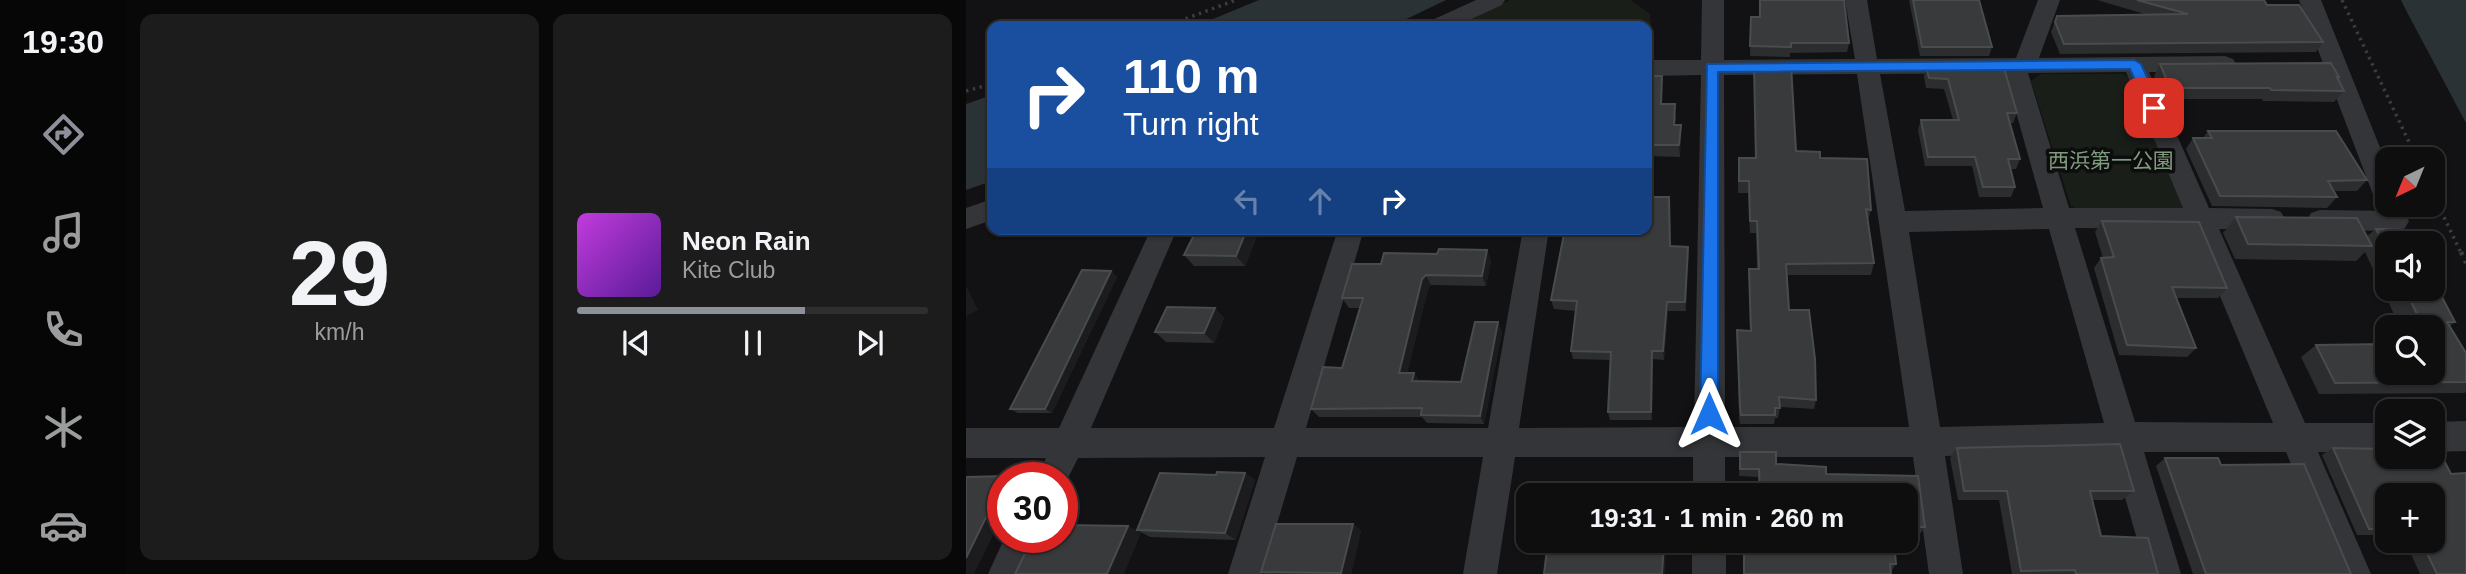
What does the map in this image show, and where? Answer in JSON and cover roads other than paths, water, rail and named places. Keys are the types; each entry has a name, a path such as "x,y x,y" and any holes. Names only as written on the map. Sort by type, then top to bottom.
{"street":[{"path":"1449,21 1494,0"},
{"path":"1709,483 1713,0"},
{"path":"1856,0 1894,222 1946,574"},
{"path":"2049,0 2019,66 2059,218 2164,574"},
{"path":"2310,0 2375,165"},
{"path":"2134,64 2203,218 2354,574"},
{"path":"1652,68 2241,64"},
{"path":"2308,64 2335,64"},
{"path":"966,219 987,211"},
{"path":"1894,222 2375,216"},
{"path":"1061,462 1161,235"},
{"path":"1245,574 1349,235"},
{"path":"1480,574 1535,235"},
{"path":"2445,437 2466,436"},
{"path":"966,443 1927,442 2122,437 2375,438"},
{"path":"1005,574 1015,553"},
{"path":"1709,553 1709,574"}],"park label":[{"name":"西浜第一公園","path":"2111,161"}]}
